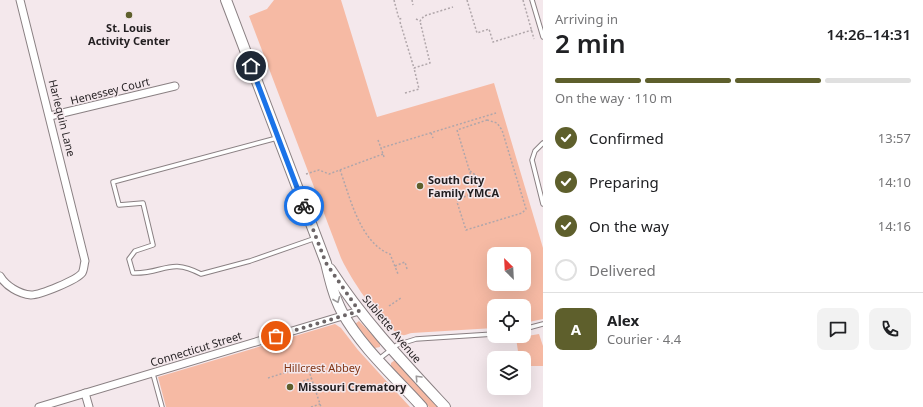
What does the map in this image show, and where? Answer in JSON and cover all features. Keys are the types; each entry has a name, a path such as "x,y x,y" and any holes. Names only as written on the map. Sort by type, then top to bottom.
{"street":[{"name":"Harlequin Lane","path":"0,276 4,283 10,287 32,295 71,282 83,272 85,261 82,242 20,0"},
{"name":"Sublette Avenue","path":"226,0 317,238 333,289 344,315 379,360 422,407"},
{"name":"Henessey Court","path":"50,116 175,86"},
{"name":"Sublette Avenue","path":"326,263 359,311 391,349 445,407"},
{"name":"Connecticut Street","path":"39,407 359,311"},
{"path":"85,393 89,407"}],"lane":[{"path":"532,0 543,37"},
{"path":"278,138 113,182 119,204 143,203 154,245 135,251 129,259 133,273 142,273 175,265 188,267 201,274 250,261 317,238"},
{"path":"543,144 535,151 532,160 543,204"},
{"path":"531,327 543,324"},
{"path":"379,360 391,349 416,339 487,334"},
{"path":"153,374 162,407"}],"path":[{"path":"394,0 399,19 403,18"},
{"path":"412,0 413,5"},
{"path":"467,0 477,33 489,29 493,42 532,30"},
{"path":"523,0 534,39"},
{"path":"420,21 424,16 453,7"},
{"path":"416,19 420,21"},
{"path":"414,68 430,63 420,21"},
{"path":"400,22 420,89 404,93"},
{"path":"381,148 496,113"},
{"path":"457,125 458,131 476,192 457,202 466,230 522,213 526,209 501,126 487,120 458,129"},
{"path":"431,133 433,138"},
{"path":"378,140 384,156"},
{"path":"306,174 317,170 329,174 383,154"},
{"path":"340,170 362,229 382,252 390,254 398,274"},
{"path":"470,171 478,177"},
{"path":"395,266 405,262 407,269"},
{"path":"389,306 401,298"},
{"path":"268,378 302,367 308,368 321,407"},
{"path":"303,381 312,378"},
{"path":"311,407 320,404"}],"green space":[{"path":"274,0 341,0 377,117 494,83 543,248 543,319 531,322 531,299 487,299 487,328 412,333 404,335 395,332 387,324 368,302 341,258 249,16 267,9"},
{"path":"359,321 380,343 380,347 375,348 355,326 355,324"},
{"name":"Hillcrest Abbey","path":"335,324 341,328 358,350 410,407 166,407 158,377"},
{"path":"539,334 543,346 543,366 531,366 531,351 518,351 517,343 531,343 531,335"},
{"path":"395,360 439,407 429,407 391,366 391,363"}],"way so far":[{"path":"276,336 359,311 326,263 304,206"}],"place":[{"name":"St. Louis Activity Center","path":"129,15"},
{"name":"South City Family YMCA","path":"420,186"},
{"name":"Missouri Crematory","path":"290,387"}],"route":[{"path":"251,66 304,206"}]}
